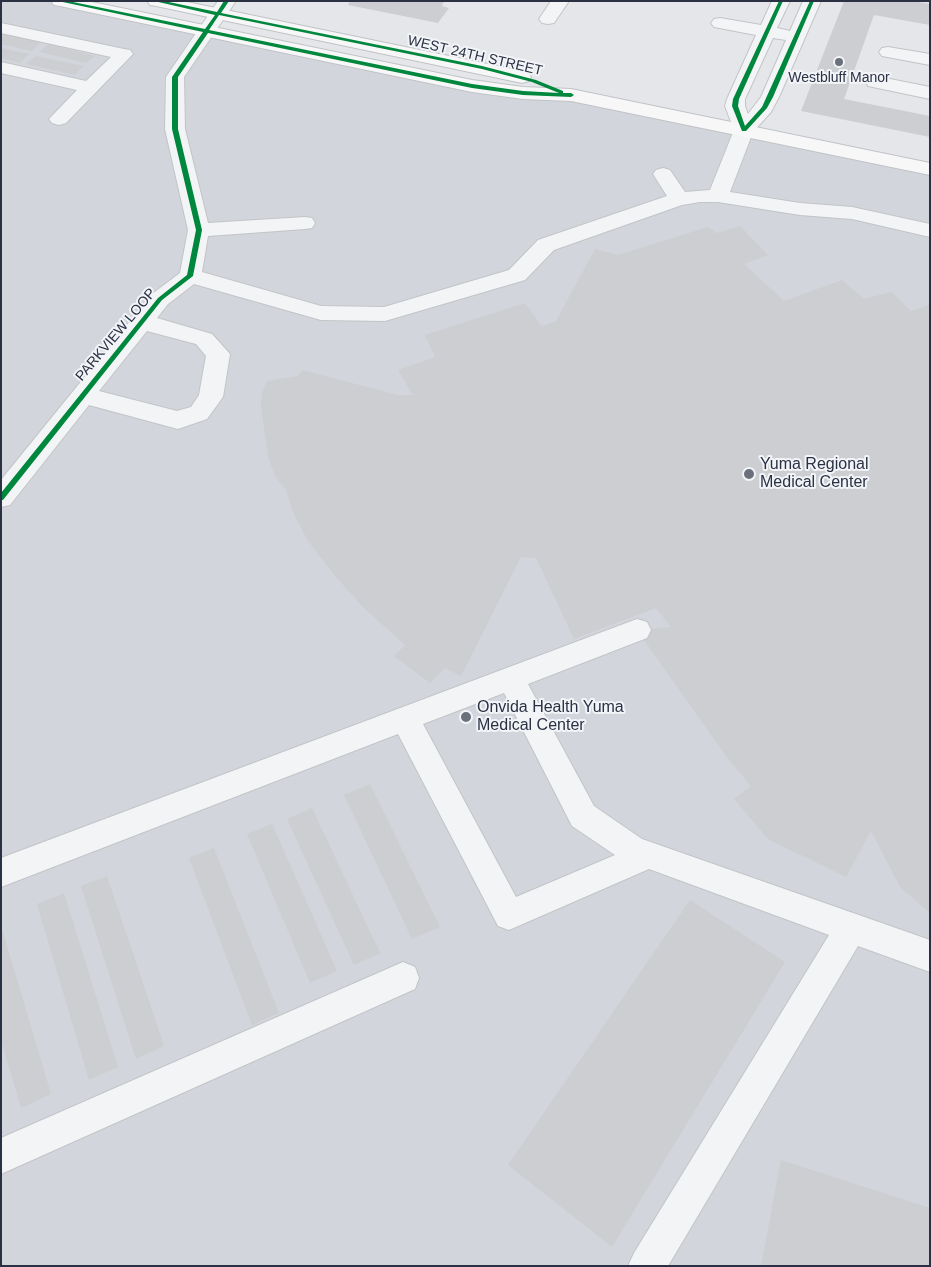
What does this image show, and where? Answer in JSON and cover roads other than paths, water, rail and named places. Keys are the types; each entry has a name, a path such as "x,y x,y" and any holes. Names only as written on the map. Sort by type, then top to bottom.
{"main road":[{"name":"WEST 24TH STREET","path":"60,1 472,86 523,93 571,95 930,169"},
{"name":"WEST 24TH STREET","path":"156,1 223,8 534,80 571,95"}],"street":[{"path":"548,19 560,1"},
{"path":"744,130 735,106 736,99 781,1"},
{"path":"718,196 744,130 764,108 770,97 812,1"},
{"path":"223,8 175,77 175,129 199,230 190,276 321,313 385,314 486,282 517,275 546,245 679,200 700,196 718,196 800,209 852,213 930,231"},
{"path":"720,22 796,37"},
{"path":"1,28 124,54 60,119"},
{"path":"888,52 930,60"},
{"path":"1,67 91,88"},
{"path":"875,82 930,93"},
{"path":"663,174 679,200"},
{"path":"199,230 305,223"},
{"name":"PARKVIEW LOOP","path":"1,498 160,299 190,276"},
{"path":"83,395 178,420 199,413 211,398 218,354 204,339 142,322"},
{"path":"1,873 637,630"},
{"path":"510,678 582,816 632,849 930,956"},
{"path":"405,718 508,915 648,855"},
{"path":"647,1266 851,928"},
{"path":"1,1156 404,978"}],"place":[{"name":"Westbluff Manor","path":"839,62"},
{"name":"Yuma Regional Medical Center","path":"749,474"},
{"name":"Onvida Health Yuma Medical Center","path":"466,717"}]}
